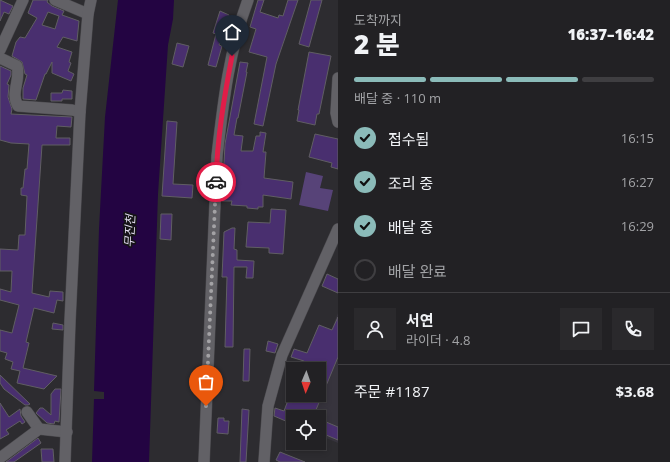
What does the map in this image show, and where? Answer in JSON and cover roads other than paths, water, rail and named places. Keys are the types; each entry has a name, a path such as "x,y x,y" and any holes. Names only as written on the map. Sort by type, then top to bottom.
{"street":[{"path":"0,50 23,0"},
{"path":"55,0 88,14"},
{"path":"86,0 88,14"},
{"path":"66,462 70,321 80,112 88,14 91,0"},
{"path":"204,462 217,156 222,107 239,23 248,0"},
{"path":"0,58 17,66 18,76 14,92 15,101 18,106 72,110 80,112"},
{"path":"338,78 336,113 338,122"},
{"path":"264,462 268,406 282,355 338,229"},
{"path":"27,412 39,429"},
{"path":"0,458 39,429 67,432"}],"water":[{"name":"무진천","path":"118,0 174,0 173,19 168,45 158,194 149,462 92,462 94,399 104,399 104,392 94,391 99,229 105,117"}]}
